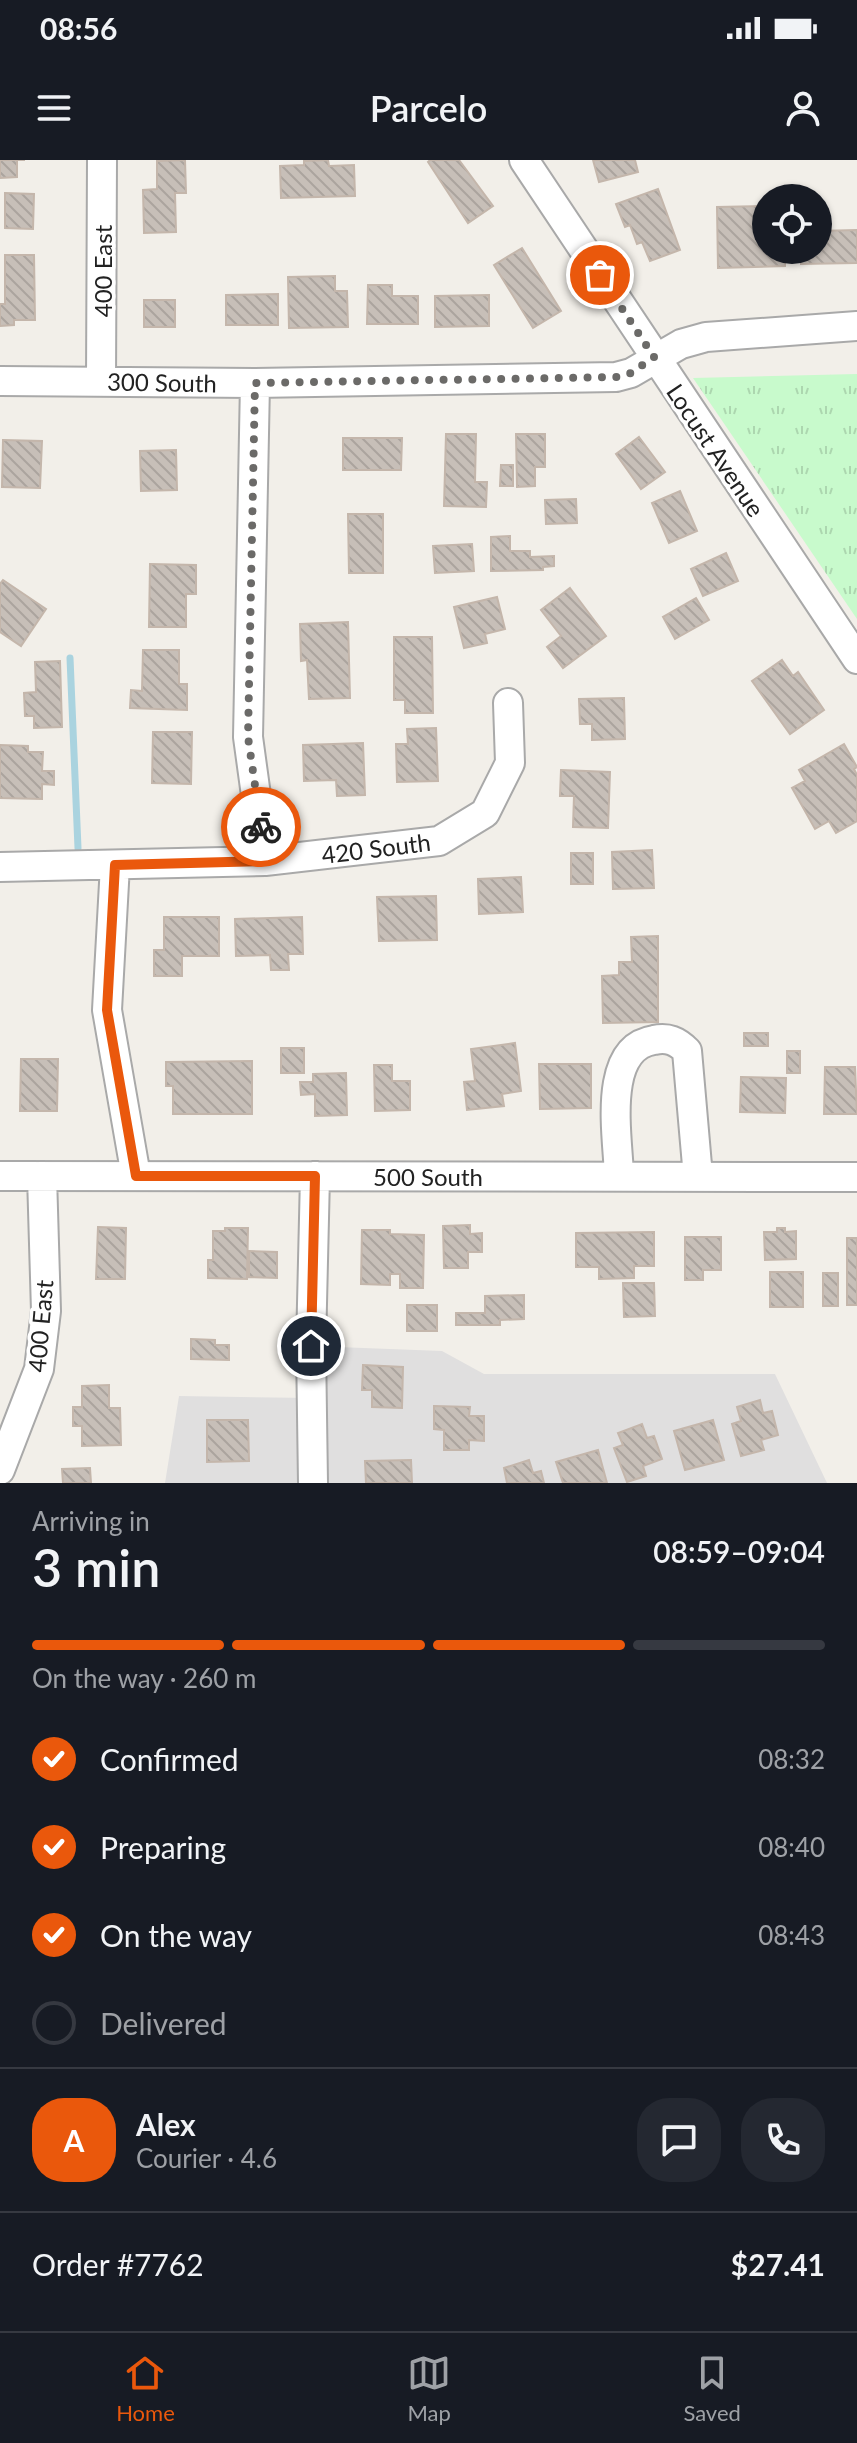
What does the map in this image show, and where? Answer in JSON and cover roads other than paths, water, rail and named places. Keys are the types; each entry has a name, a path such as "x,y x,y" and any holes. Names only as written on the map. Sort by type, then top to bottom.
{"street":[{"name":"400 East","path":"101,381 102,160"},
{"name":"Locust Avenue","path":"524,160 857,659"},
{"name":"300 South","path":"0,381 255,383 616,377 631,373 681,344 706,337 857,326"},
{"path":"255,383 248,737 265,861"},
{"name":"420 South","path":"0,867 265,861 439,841 485,813 510,763 508,703"},
{"path":"115,865 107,1010 136,1176"},
{"path":"619,1176 616,1078 628,1052 636,1045 666,1038 679,1042 687,1051 698,1177"},
{"name":"500 South","path":"0,1176 857,1177"},
{"name":"400 East","path":"0,1470 39,1369 46,1311 42,1176"},
{"path":"313,1483 311,1346 315,1176"}],"waterway":[{"path":"70,658 78,848"}]}
